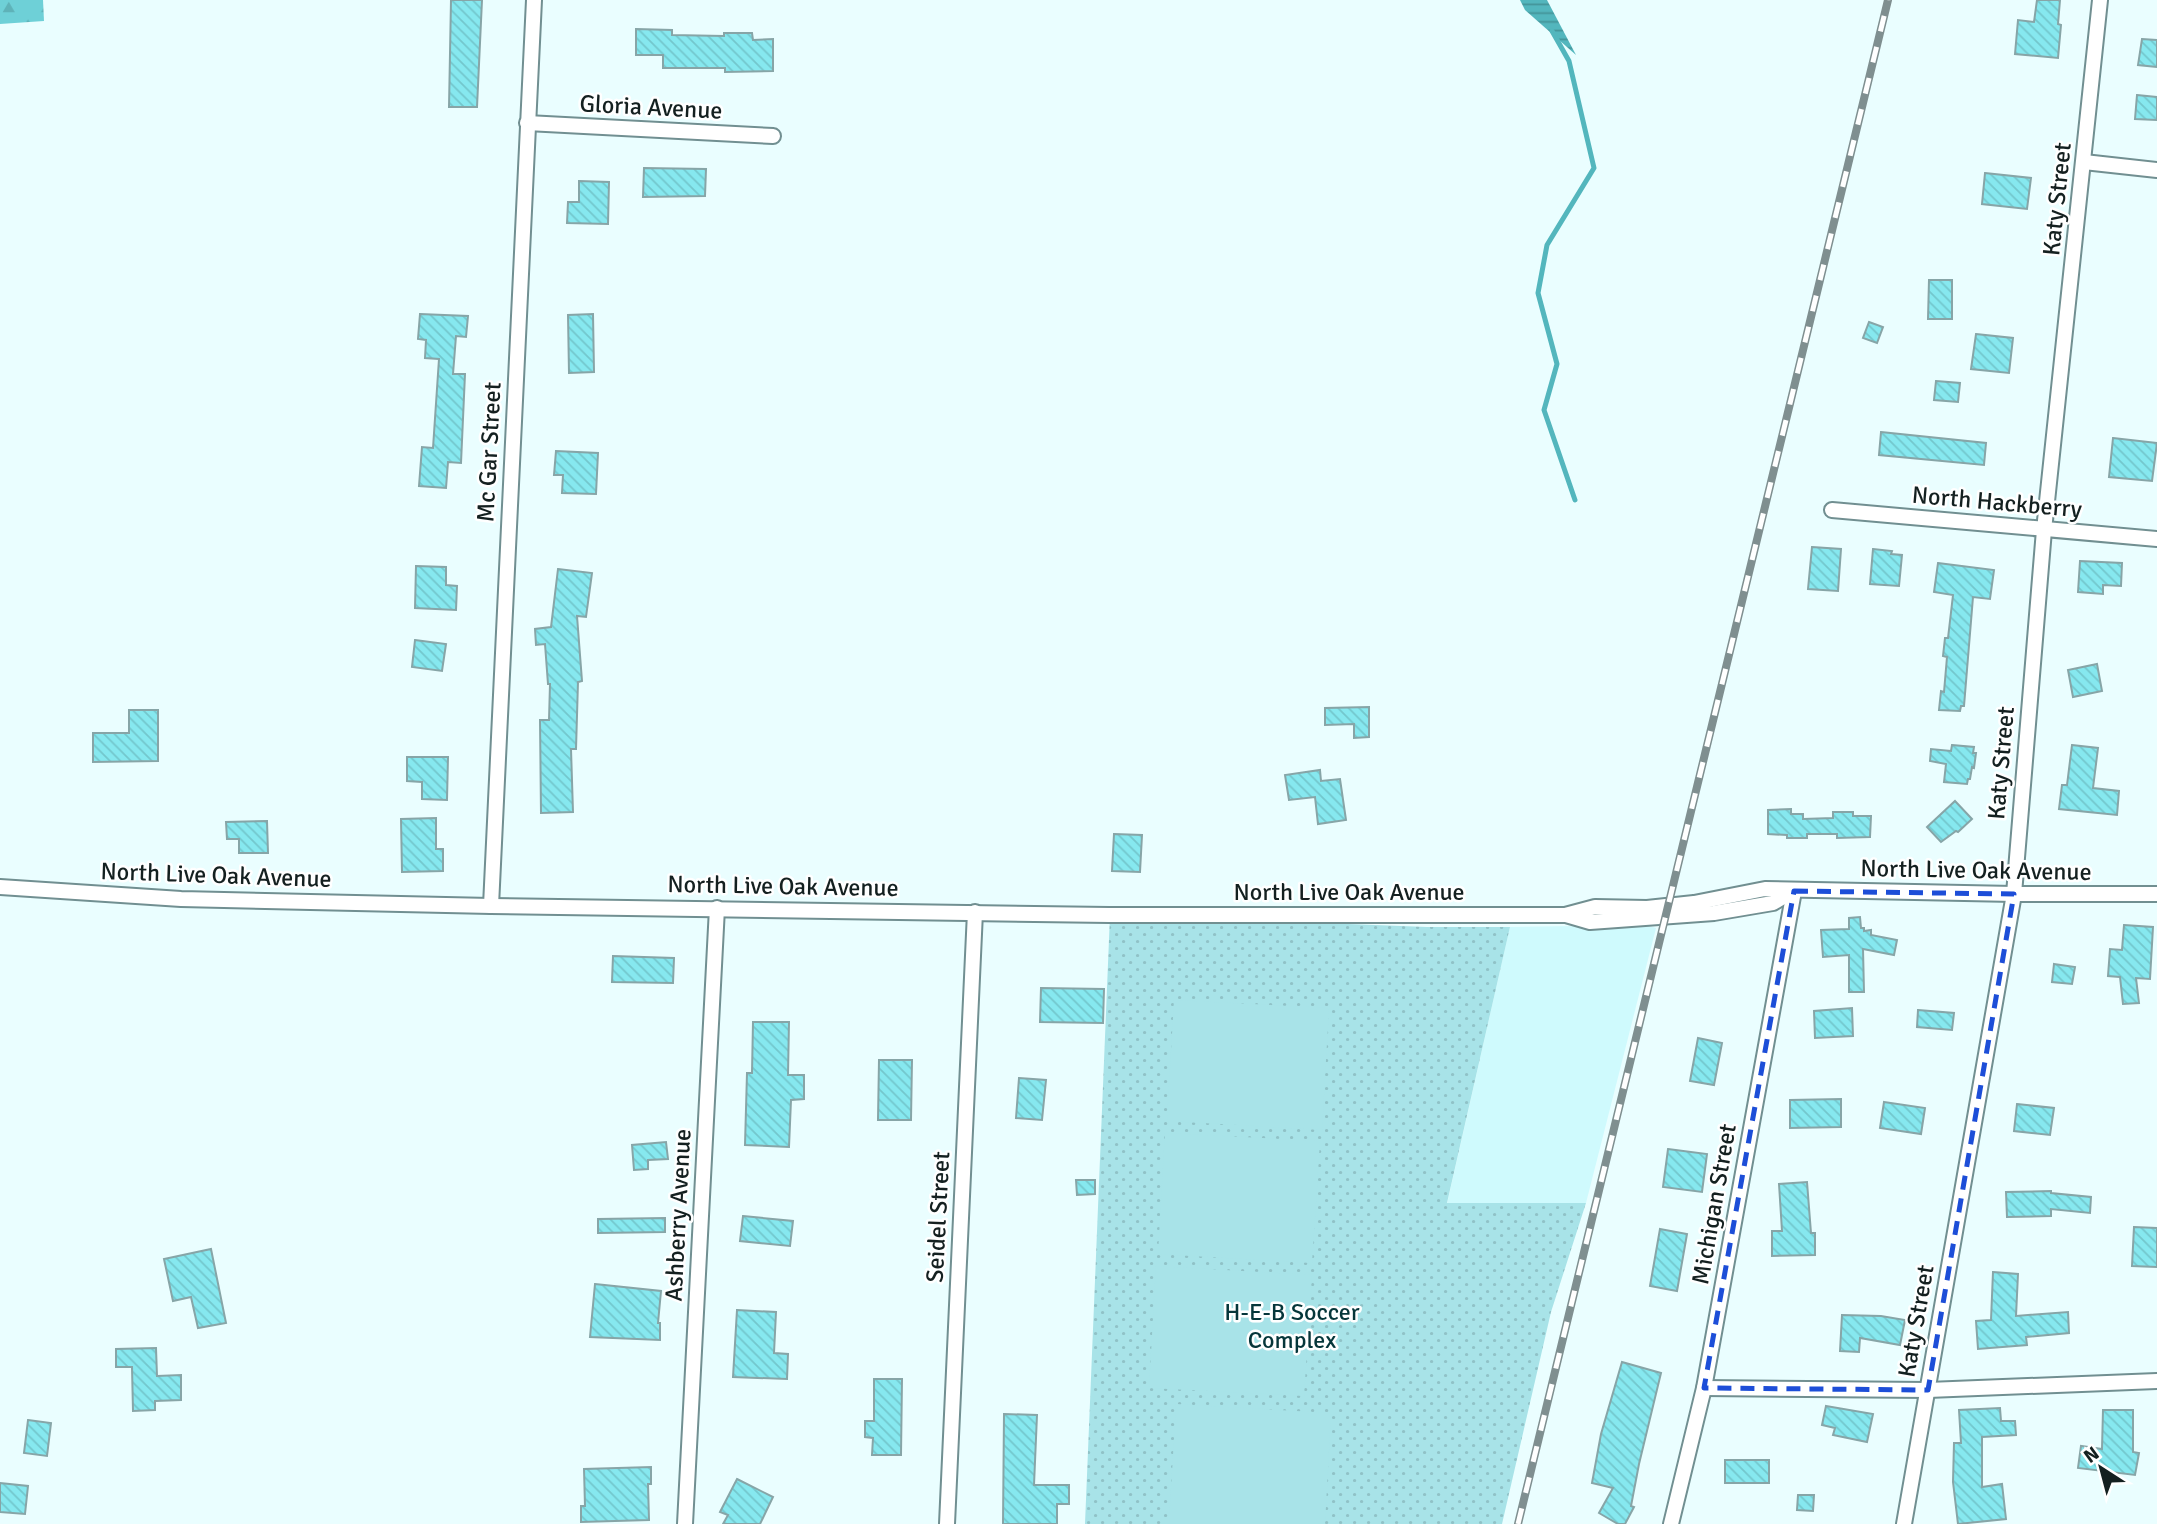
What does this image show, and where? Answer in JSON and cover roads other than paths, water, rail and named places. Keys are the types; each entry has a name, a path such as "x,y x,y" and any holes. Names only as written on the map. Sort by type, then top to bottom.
{"street":[{"name":"Mc Gar Street","path":"491,906 534,0"},
{"name":"Katy Street","path":"1903,1524 2014,894 2045,530 2099,0"},
{"name":"Gloria Avenue","path":"527,123 773,136"},
{"path":"2084,162 2157,170"},
{"name":"North Hackberry","path":"1832,510 2157,539"},
{"name":"North Live Oak Avenue","path":"0,887 181,900 1109,915 1565,915 1590,922 1714,913 1773,903 1794,891 2157,894"},
{"name":"Michigan Street","path":"1671,1524 1703,1388 1794,891"},
{"name":"Ashberry Avenue","path":"685,1524 717,908"},
{"name":"Seidel Street","path":"947,1524 975,912"},
{"path":"1703,1388 1928,1390 2157,1381"}],"waterway":[{"path":"1552,31 1569,61 1594,168 1547,245 1538,293 1557,364 1544,410 1575,500"}],"railway":[{"path":"1518,1524 1888,0"}],"park label":[{"name":"H-E-B Soccer Complex","path":"1292,1326"}]}
